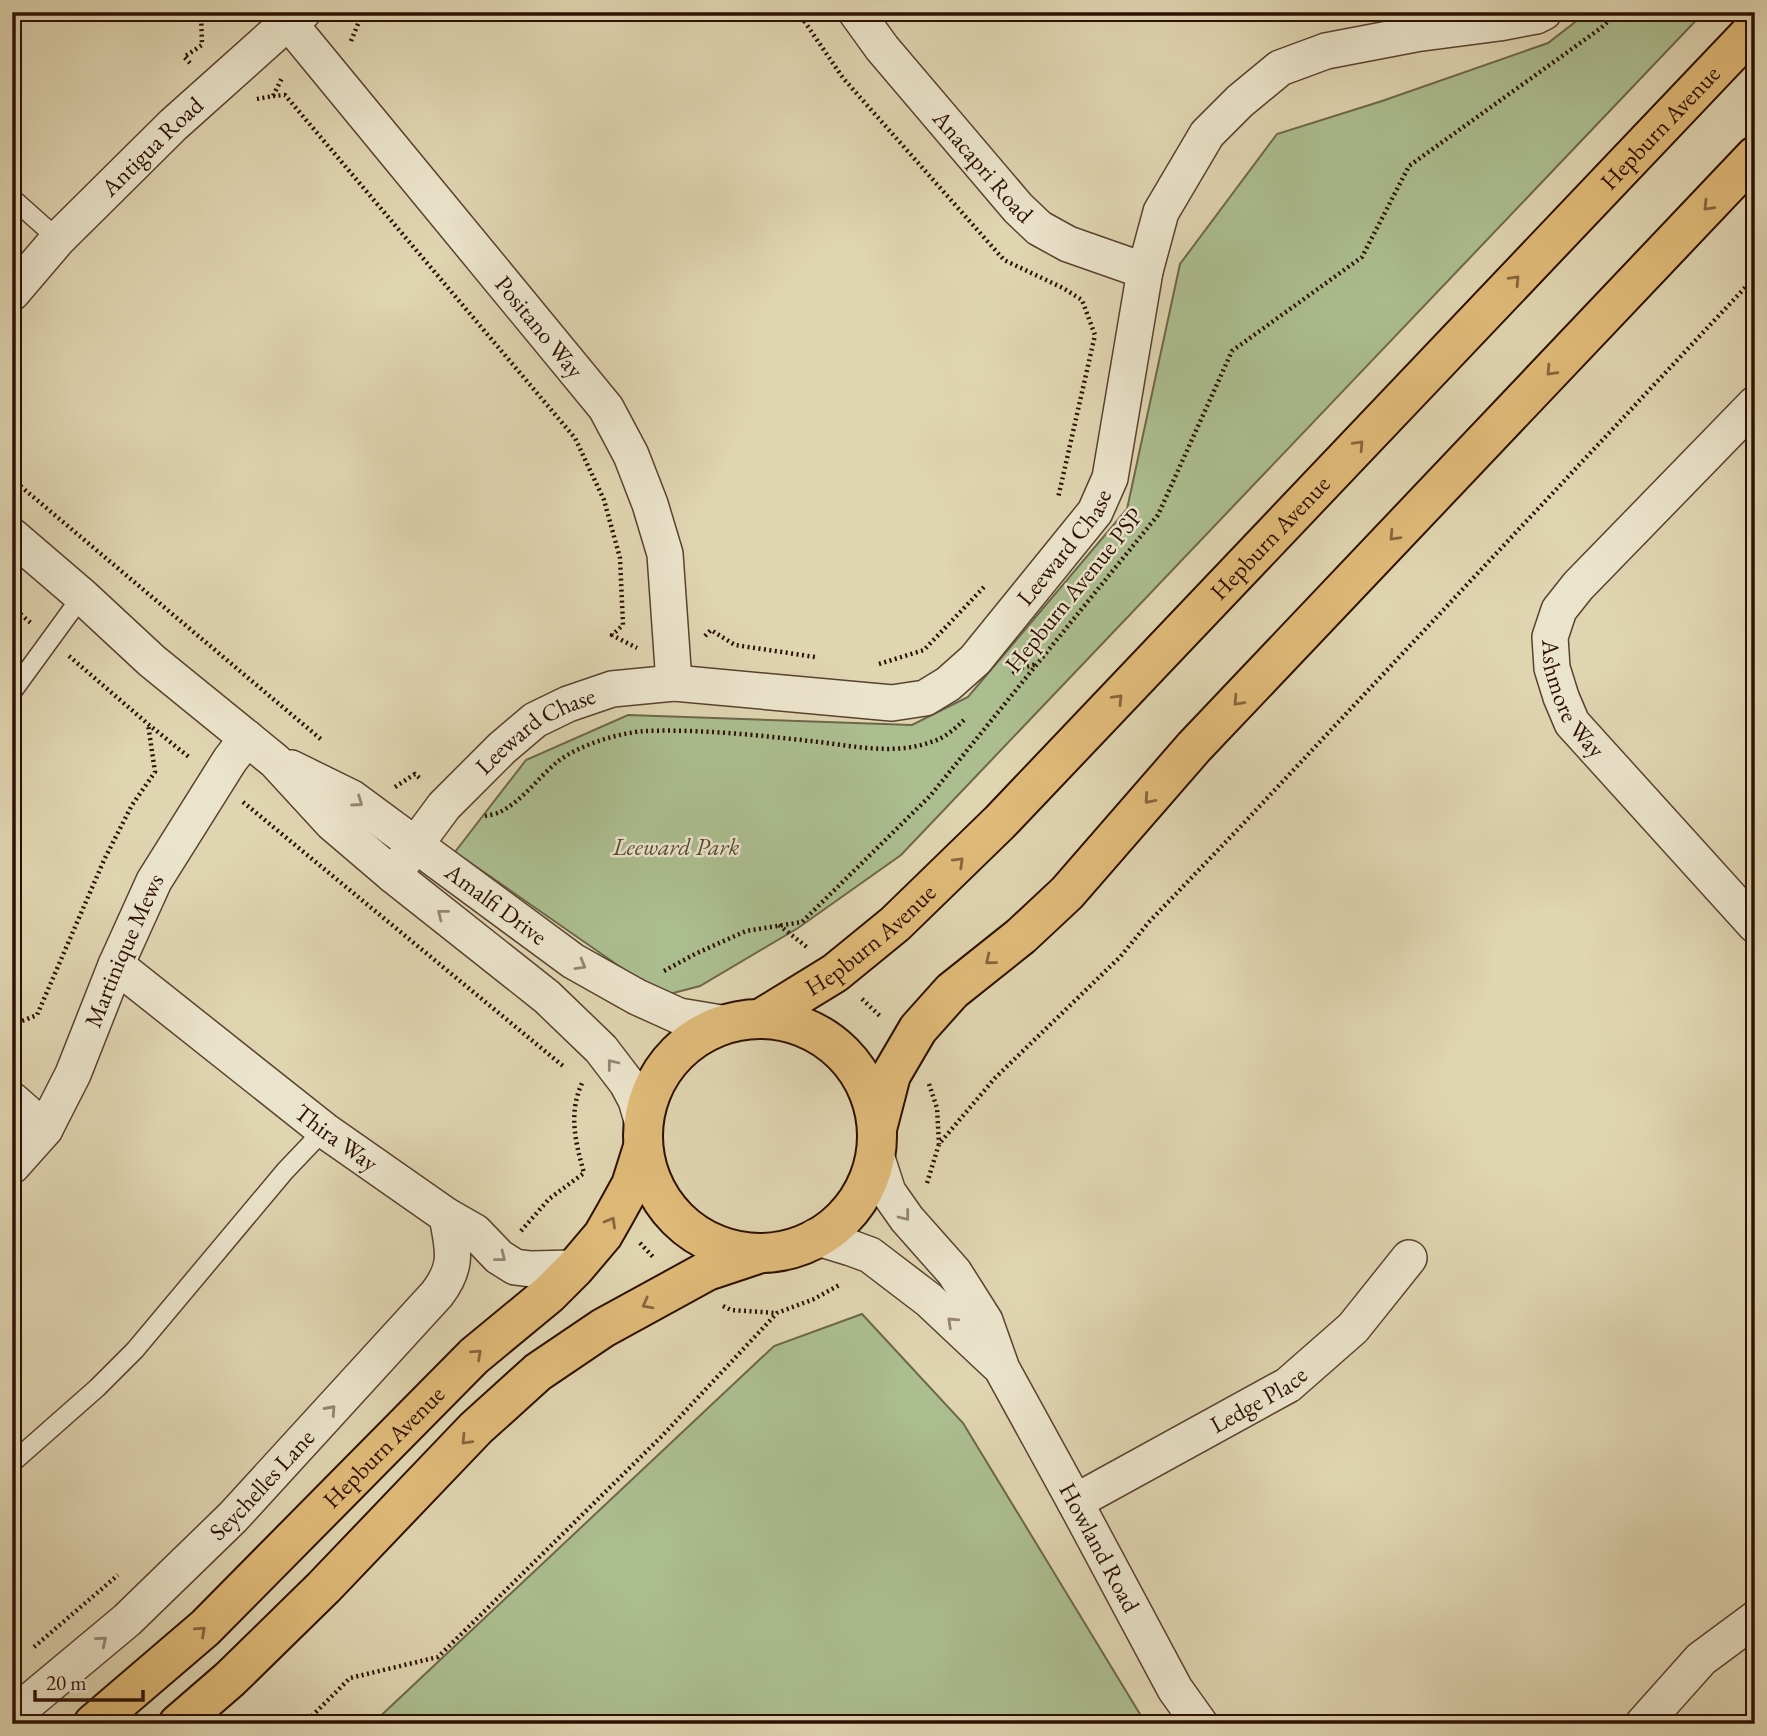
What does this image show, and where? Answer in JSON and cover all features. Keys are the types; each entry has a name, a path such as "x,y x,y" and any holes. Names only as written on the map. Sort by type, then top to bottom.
{"main road":[{"name":"Hepburn Avenue","path":"743,1021 835,973 895,924 1000,822 1755,28"},
{"path":"178,1724 230,1679 296,1615 476,1429 538,1372 603,1328 707,1271 761,1253 802,1245 838,1224 856,1204 869,1181 891,1075 919,1030 952,991 1021,936 1067,894 1194,747 1755,156"},
{"path":"761,1253 712,1243 691,1231 672,1214 658,1194 648,1171 643,1135 648,1101 671,1060 696,1037 743,1021 785,1022 809,1030 831,1042 849,1059 864,1080 873,1104 877,1142"},
{"name":"Hepburn Avenue","path":"93,1724 205,1628 474,1356 575,1268 603,1235 631,1185 643,1135"}],"street":[{"name":"Anacapri Road","path":"856,12 882,48 1018,208 1039,228 1068,244 1145,271"},
{"name":"Leeward Chase","path":"393,875 449,802 502,748 535,720 568,704 673,668 892,703 925,698 948,684 975,660 1095,512 1110,478 1145,271 1161,212 1207,134 1240,100 1280,68 1326,51 1498,18 1536,16 1544,12"},
{"name":"Antigua Road","path":"12,293 58,239 173,125 290,16"},
{"name":"Positano Way","path":"290,16 606,408 631,455 665,554 673,668"},
{"name":"Ashmore Way","path":"1755,404 1578,586 1559,610 1550,637 1552,668 1572,723 1755,925"},
{"name":"Amalfi Drive","path":"12,536 152,661 275,761 332,823 547,997 601,1049 627,1083 636,1100 643,1135"},
{"name":"Martinique Mews","path":"12,1166 45,1129 73,1074 116,965 154,881 230,760 247,738"},
{"name":"Amalfi Drive","path":"275,761 352,798 573,961 679,1016 743,1021"},
{"name":"Thira Way","path":"116,965 324,1130 447,1216 475,1232 499,1257 515,1267 575,1268"},
{"path":"12,1100 45,1129"},
{"name":"Howland Road","path":"877,1142 888,1192 907,1219 954,1272 985,1321 1002,1369 1175,1689 1200,1724"},
{"name":"Seychelles Lane","path":"12,1716 127,1620 233,1517 437,1294 452,1269 454,1253 447,1216"},
{"name":"Howland Road","path":"815,1237 870,1255 929,1300 1002,1369"},
{"name":"Ledge Place","path":"1075,1502 1288,1385 1353,1328 1409,1258"},
{"path":"1643,1724 1702,1659 1755,1619"}],"lane":[{"path":"12,198 58,239"},
{"path":"12,692 82,596"},
{"path":"12,1463 97,1388 135,1350 285,1171 324,1130"}],"path":[{"path":"798,12 843,78 1004,260 1082,300 1095,335 1058,500"},
{"name":"Hepburn Avenue PSP","path":"660,974 668,967 746,931 802,922 930,796 1158,515 1232,351 1362,257 1409,166 1601,28 1618,12"},
{"path":"274,96 285,95 575,438 604,500 620,558 623,625 612,635 673,668 688,650 711,630 735,645 823,658"},
{"path":"926,1184 939,1144 995,1079 1119,957 1755,277"},
{"path":"874,666 924,650 989,582"},
{"path":"12,607 148,724 572,1074"},
{"path":"12,1025 37,1015 104,860 132,805 155,772 148,724"},
{"path":"516,1237 549,1199 584,1172 575,1140 573,1117 582,1082"},
{"path":"304,1724 350,1678 438,1657 662,1437 776,1313 814,1299 849,1276"}],"green space":[{"name":"Leeward Park","path":"1588,12 1704,12 901,855 798,928 700,986 662,996 455,852 526,760 628,715 912,725 968,697 1127,509 1180,264 1277,134 1382,101 1548,43"},
{"path":"862,1314 963,1423 1146,1724 372,1724 774,1346"}]}
